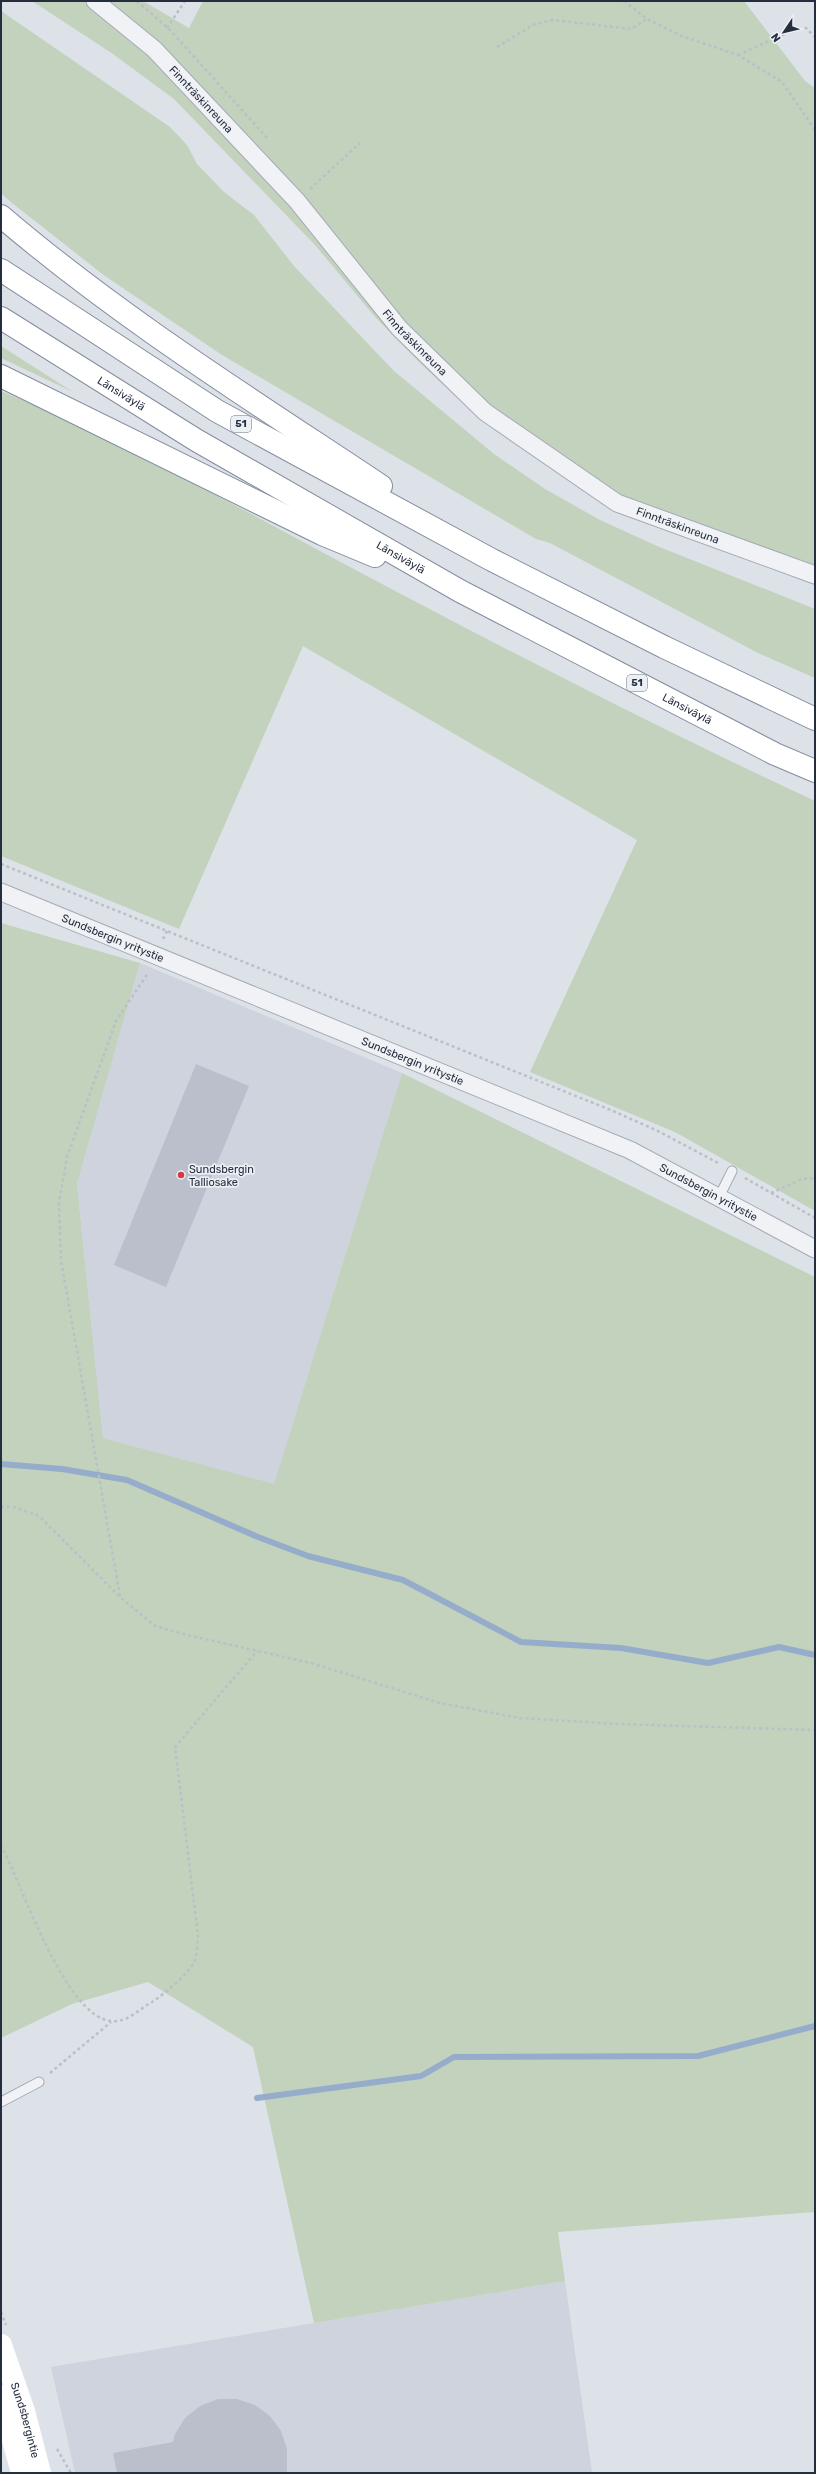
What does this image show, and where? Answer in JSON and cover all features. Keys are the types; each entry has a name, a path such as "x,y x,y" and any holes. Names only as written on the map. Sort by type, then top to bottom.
{"main road":[{"path":"1,216 56,263 131,317 492,560"},
{"name":"51","path":"1,270 217,411 492,560 664,647 815,719"},
{"name":"Länsiväylä","path":"1,318 196,440 460,591 775,754 815,771"},
{"path":"1,376 322,534 460,591"},
{"name":"Sundsbergintie","path":"1,2345 24,2411 40,2473"},
{"name":"Sundsbergintie","path":"1,2396 22,2473"}],"street":[{"name":"Finnträskinreuna","path":"95,1 154,49 297,202 399,328 485,412 617,503 815,575"},
{"name":"Sundsbergin yritystie","path":"1,892 623,1147 815,1249"}],"lane":[{"path":"719,1197 732,1171"},
{"path":"1,2102 39,2082"}],"path":[{"path":"137,1 167,28 270,141"},
{"path":"167,28 186,1"},
{"path":"624,1 647,19 679,35 738,55 782,82 815,130"},
{"path":"497,47 533,25 553,20 631,30 647,19"},
{"path":"738,55 795,31 806,28 815,37"},
{"path":"297,202 360,143"},
{"path":"306,182 316,194"},
{"path":"1,864 613,1111 658,1131 815,1218"},
{"path":"120,1597 61,1260 59,1203 67,1157 116,1021 143,982"},
{"path":"771,1193 802,1179 815,1178"},
{"path":"1,1507 14,1507 39,1516 120,1597 155,1626 312,1664 440,1703 520,1718 618,1724 815,1730"},
{"path":"39,2082 111,2022 127,2019 159,1997 195,1961 198,1936 175,1747 257,1651"},
{"path":"1,1845 14,1868 36,1928 57,1966 76,1994 95,2015 111,2022"}],"shaded area":[{"path":"140,963 402,1073 274,1485 103,1438 77,1184"},
{"path":"565,2281 592,2473 75,2473 51,2367"}],"green space":[{"path":"32,1 143,1 189,28 203,1 744,1 805,81 815,88 815,585 709,543 602,495 463,403 421,364 376,318 315,245 174,99 113,54"},
{"path":"1,11 170,127 187,145 197,164 224,192 254,215 294,266 394,371 494,454 545,489 600,520 657,546 815,609 815,678 760,654 550,543 536,539 222,355 105,276 12,203 1,193"},
{"path":"1,346 73,392 1,358"},
{"path":"1,391 42,408 123,447 442,616 690,741 815,801 815,1211 675,1132 530,1072 637,840 303,646 179,929 1,856"},
{"path":"1,923 140,963 77,1184 103,1438 274,1484 402,1073 815,1277 815,2212 558,2232 565,2281 314,2323 253,2047 148,1982 72,2004 1,2038"}],"building":[{"name":"Sundsbergin Talliosake","path":"196,1064 249,1086 166,1287 114,1265"},
{"path":"218,2399 237,2399 255,2405 270,2416 281,2431 287,2449 287,2473 117,2473 113,2453 173,2442 175,2434 185,2418 200,2406"}],"waterway":[{"path":"1,1464 62,1469 127,1480 258,1537 308,1556 403,1580 521,1642 621,1648 708,1663 779,1647 815,1655"},
{"path":"257,2098 421,2076 454,2057 698,2056 815,2026"}],"place":[{"name":"Sundsbergin Talliosake","path":"181,1175"}]}
